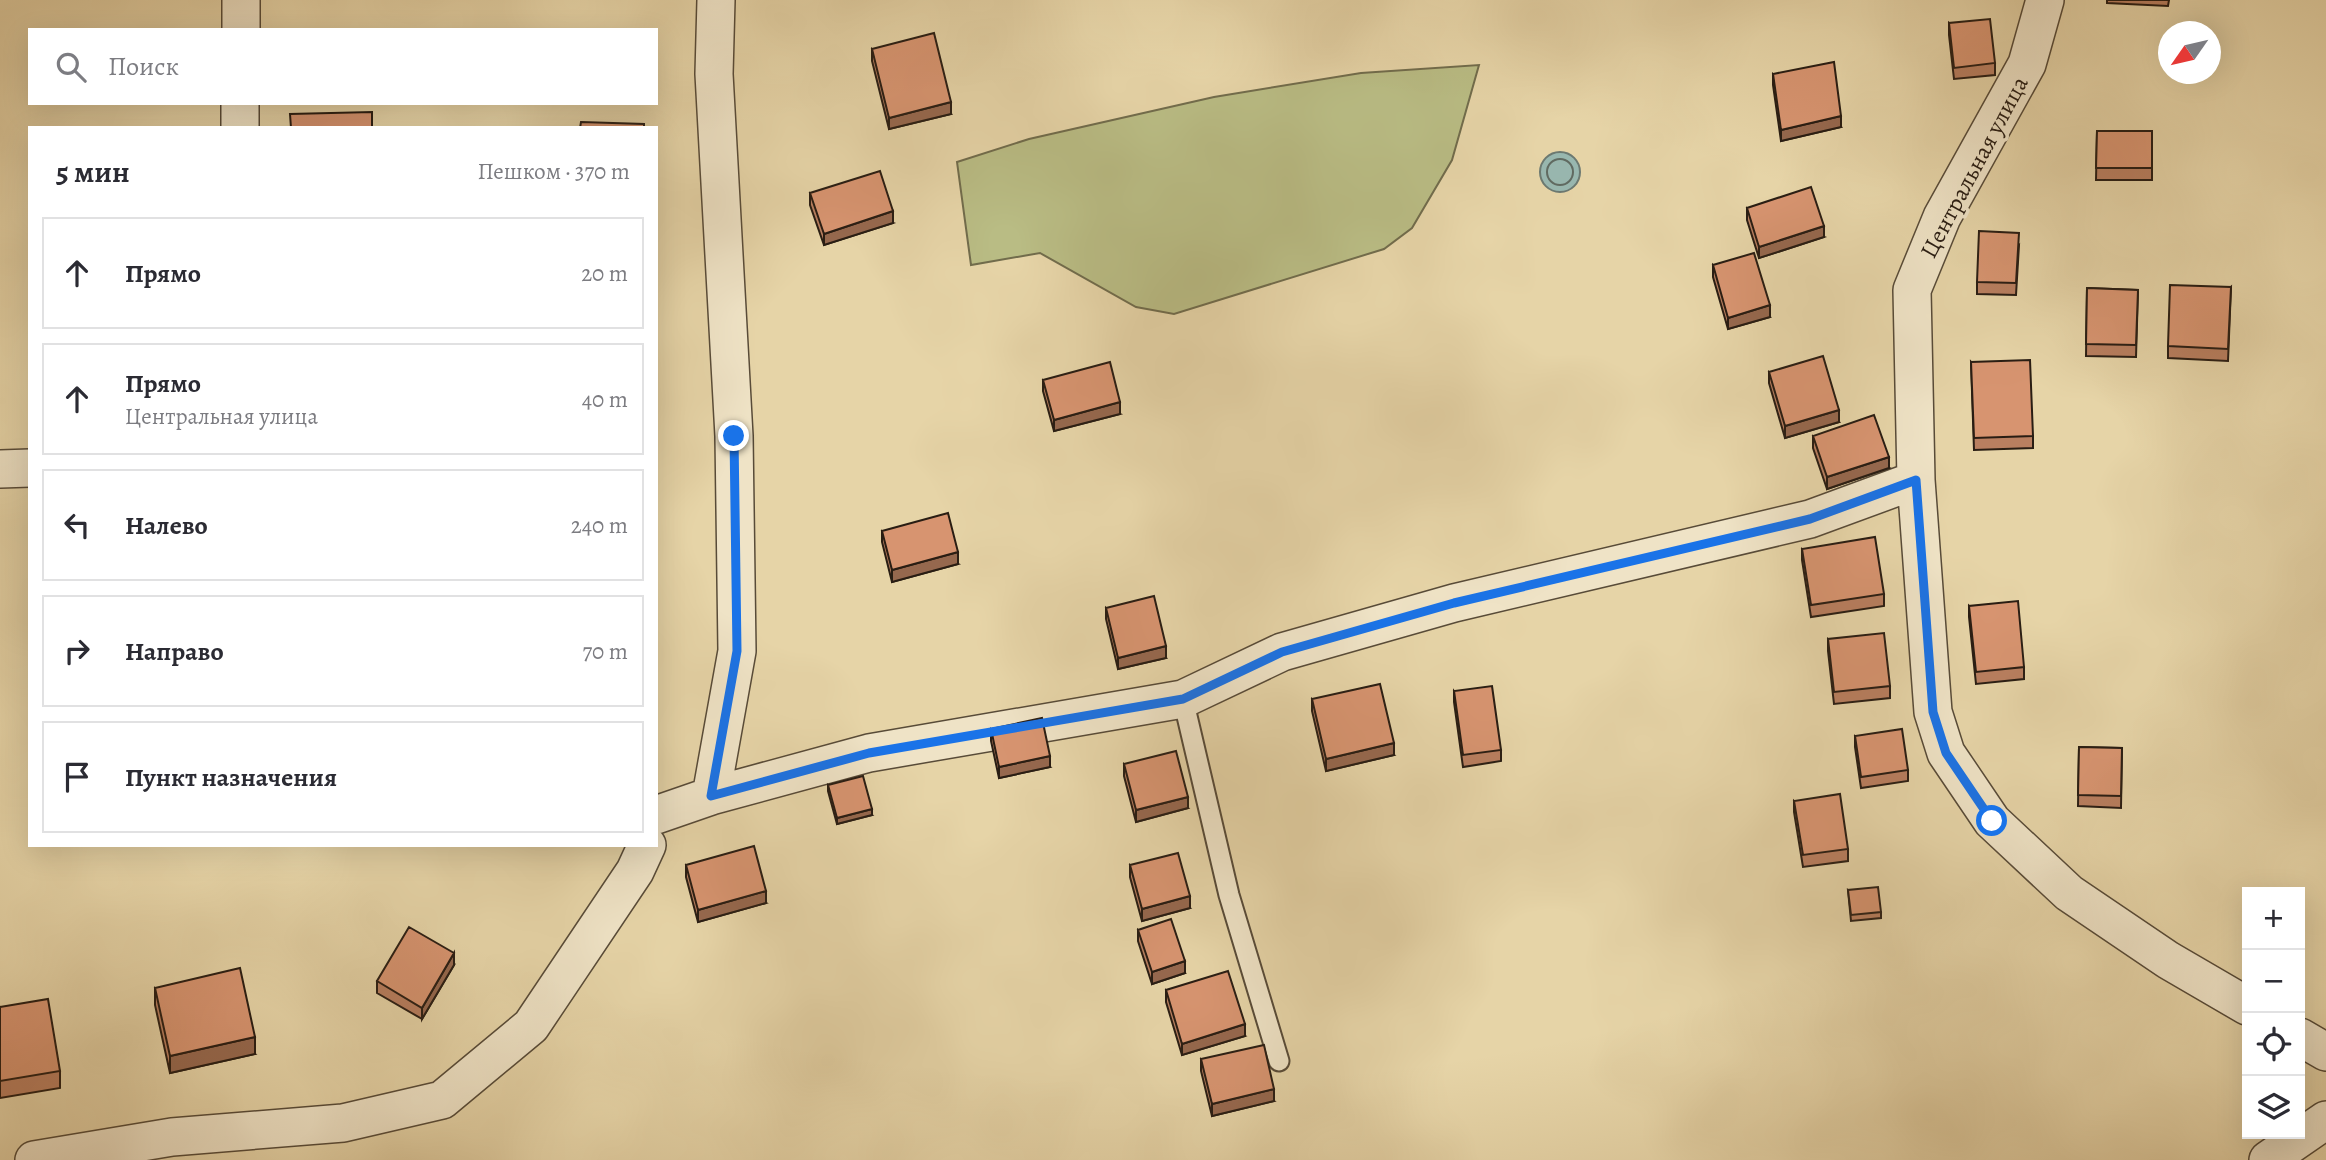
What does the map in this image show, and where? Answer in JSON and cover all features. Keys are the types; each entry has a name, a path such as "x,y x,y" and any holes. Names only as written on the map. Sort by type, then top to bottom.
{"street":[{"path":"241,0 241,28"},
{"path":"711,796 737,651 734,436 715,74 716,0"},
{"name":"Центральная улица","path":"2045,0 2027,64 1942,217 1912,290 1916,480 1933,712 1946,753 1992,821 2069,893 2168,960 2242,1003"},
{"path":"240,105 240,126"},
{"path":"0,468 28,468"},
{"path":"658,814 711,796 869,753 1183,699 1282,652 1454,603 1810,519 1916,480"},
{"path":"34,1160 172,1137 343,1123 442,1100 531,1026 635,871 646,847"},
{"path":"2305,1040 2326,1052"},
{"path":"2268,1160 2326,1120"}],"lane":[{"path":"1183,699 1229,895 1279,1061"}],"green space":[{"path":"1479,65 1452,160 1412,228 1384,249 1174,314 1136,307 1040,253 971,265 957,162 1029,139 1214,97 1361,73"}],"water":[{"path":"1560,152 1568,153 1574,158 1579,164 1579,180 1574,186 1568,191 1560,192 1552,191 1546,186 1541,180 1540,172 1541,164 1546,158 1552,153"}],"building":[{"path":"1990,19 1995,63 1954,68 1949,23"},
{"path":"934,33 951,102 889,118 872,49"},
{"path":"1834,62 1841,116 1781,130 1773,74"},
{"path":"372,112 372,126 291,126 290,114"},
{"path":"581,122 644,124 644,126 580,126"},
{"path":"2097,131 2152,131 2152,168 2096,168"},
{"path":"880,171 893,211 824,234 810,193"},
{"path":"1811,187 1824,226 1759,247 1747,208"},
{"path":"1979,231 2019,233 2016,283 1977,282"},
{"path":"1754,253 1770,305 1728,318 1713,265"},
{"path":"2170,285 2231,287 2228,349 2168,346"},
{"path":"2087,288 2138,290 2136,345 2086,344"},
{"path":"1823,356 1839,410 1785,426 1769,372"},
{"path":"2030,360 2033,436 1974,438 1971,362"},
{"path":"1110,362 1120,402 1054,420 1043,380"},
{"path":"1874,415 1889,457 1827,477 1813,436"},
{"path":"948,513 958,552 892,570 882,531"},
{"path":"1875,537 1884,594 1811,605 1802,549"},
{"path":"1154,596 1166,646 1118,658 1106,608"},
{"path":"2018,601 2024,667 1976,672 1969,606"},
{"path":"1884,633 1890,686 1834,692 1828,639"},
{"path":"1380,684 1394,743 1326,759 1312,699"},
{"path":"1492,686 1501,750 1463,755 1454,691"},
{"path":"1042,718 1050,756 999,767 991,729"},
{"path":"1902,729 1908,770 1861,777 1855,736"},
{"path":"2079,747 2122,748 2121,796 2078,795"},
{"path":"1176,751 1188,797 1136,810 1124,764"},
{"path":"863,776 872,809 837,818 828,785"},
{"path":"1840,794 1848,849 1803,855 1794,801"},
{"path":"754,846 766,891 698,910 686,865"},
{"path":"1178,853 1190,896 1142,909 1130,865"},
{"path":"1878,887 1881,912 1851,915 1848,890"},
{"path":"1171,919 1185,961 1152,972 1138,930"},
{"path":"409,927 454,953 422,1008 377,981"},
{"path":"240,968 255,1037 170,1056 155,988"},
{"path":"1228,971 1245,1024 1182,1044 1166,990"},
{"path":"48,999 60,1071 0,1081 0,1007"},
{"path":"1264,1045 1274,1089 1212,1104 1201,1059"}],"route":[{"path":"734,436 737,651 711,796 869,753 1183,699 1282,652 1454,603 1810,519 1916,480 1933,712 1946,753 1992,821"}]}
